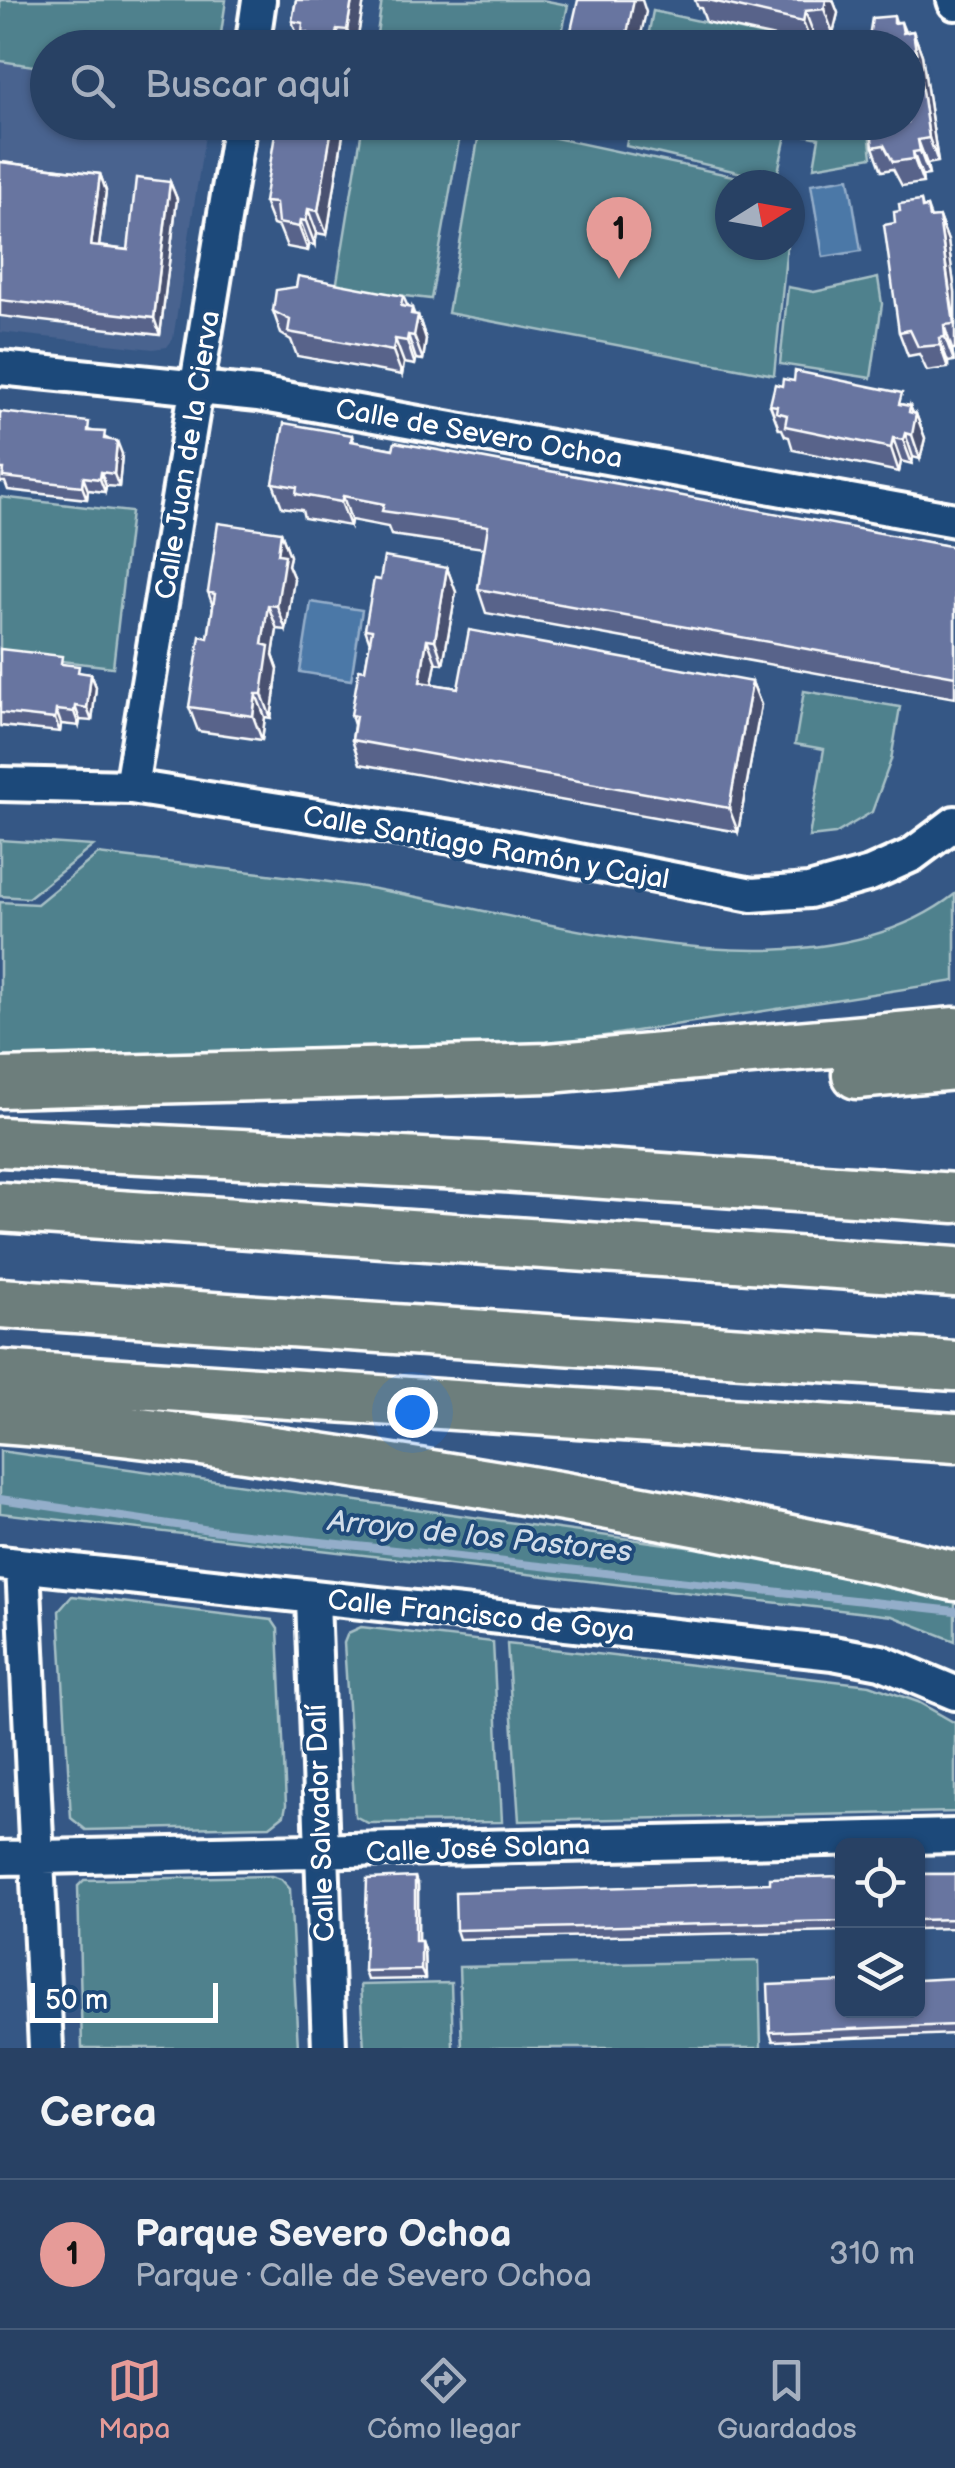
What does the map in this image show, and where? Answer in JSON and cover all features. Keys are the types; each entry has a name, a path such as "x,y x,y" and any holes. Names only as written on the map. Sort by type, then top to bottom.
{"highway":[{"path":"0,1083 548,1068 955,1032"},
{"path":"0,1103 363,1104 586,1094 955,1065"},
{"path":"0,1142 502,1167 955,1198"},
{"path":"0,1207 955,1272"},
{"path":"0,1302 955,1366"},
{"path":"0,1375 955,1438"},
{"path":"0,1418 187,1438 464,1480 748,1529 955,1576"}],"street":[{"path":"255,30 259,0"},
{"name":"Calle Juan de la Cierva","path":"131,787 237,140"},
{"name":"Calle de Severo Ochoa","path":"0,368 258,394 955,520"},
{"name":"Calle Santiago Ramón y Cajal","path":"0,784 131,787 471,840 752,895 809,890 870,874 912,855 955,823"},
{"path":"12,1565 37,1856 46,2048"},
{"name":"Calle Francisco de Goya","path":"12,1565 833,1653 881,1662 955,1692"},
{"name":"Calle Salvador Dalí","path":"313,1599 329,2048"},
{"name":"Calle José Solana","path":"0,1858 955,1836"}],"shaded area":[{"path":"0,61 30,65 30,140 204,140 173,339 167,347 153,349 0,332"},
{"path":"849,178 861,251 823,257 811,184"},
{"path":"311,602 362,610 351,680 300,672"}],"green space":[{"path":"0,0 226,0 222,30 30,30 30,65 0,61"},
{"path":"382,0 542,0 568,5 563,30 378,30"},
{"path":"653,11 741,30 649,30"},
{"path":"360,140 459,140 431,299 336,288"},
{"path":"478,140 565,140 715,172 715,260 786,260 774,375 448,313"},
{"path":"627,140 785,140 778,170 729,170 626,146"},
{"path":"819,140 870,140 872,157 814,167"},
{"path":"878,278 882,304 871,378 780,364 788,287 814,292"},
{"path":"0,497 131,512 113,667 0,654"},
{"path":"804,691 900,707 891,760 872,812 835,834 809,837 824,749 795,744"},
{"path":"0,840 93,846 28,898 0,896"},
{"path":"98,854 330,882 586,932 747,950 824,946 894,928 955,894 955,981 413,1066 0,1072 0,902 37,904"},
{"path":"0,1451 759,1557 955,1600 955,1641 892,1616 0,1513"},
{"path":"72,1596 272,1620 278,1629 284,1815 270,1826 86,1830 71,1818 59,1611"},
{"path":"361,1627 493,1642 502,1822 368,1823 355,1816 344,1643 348,1633"},
{"path":"507,1644 870,1685 918,1702 955,1723 955,1812 519,1821"},
{"path":"271,1876 281,1879 290,1889 298,2048 82,2048 78,1886 84,1880"},
{"path":"759,1961 761,2048 462,2048 459,1967"},
{"path":"451,1983 453,2048 364,2048 360,1985"}],"building":[{"path":"296,0 352,0 347,30 302,30 303,23 292,21"},
{"path":"578,0 634,0 628,30 571,30"},
{"path":"708,0 826,0 824,9 805,11 803,22"},
{"path":"894,16 894,23 901,22 902,30 870,30 872,18"},
{"path":"274,140 330,140 318,211 308,209 306,221 300,220 299,227 278,223 276,203 264,202"},
{"path":"872,140 918,140 920,151 913,152 914,159 893,162 884,145 873,147"},
{"path":"0,162 100,174 91,246 128,250 136,178 170,182 154,318 0,300"},
{"path":"921,201 929,218 939,217 954,324 944,325 945,337 939,338 940,345 918,347 910,330 899,332 884,225 895,223 894,212 900,211 899,204"},
{"path":"298,276 403,296 401,306 412,308 411,314 418,315 414,336 408,335 407,341 395,339 393,351 288,332 290,320 273,311 276,290 296,287"},
{"path":"795,371 902,393 899,404 910,406 909,412 916,414 912,435 905,433 903,440 893,438 891,448 785,426 787,415 770,405 775,384 782,386 783,379 794,381"},
{"path":"0,412 89,422 88,431 105,432 104,439 117,441 114,474 101,472 100,479 83,477 82,486 3,477"},
{"path":"284,423 352,435 351,441 393,449 395,442 955,547 955,676 478,589 488,526 382,511 384,504 343,496 341,502 296,494 297,487 273,483"},
{"path":"218,523 281,532 278,554 285,555 277,606 268,605 262,644 269,646 262,694 256,694 253,716 189,707 200,636 208,638 215,594 208,592"},
{"path":"384,557 447,568 435,640 427,639 420,682 458,688 469,630 752,682 729,808 352,740 356,716 351,715 359,669 365,670 372,630 365,629 374,579 380,580"},
{"path":"0,649 62,656 61,664 79,666 78,672 91,674 87,708 75,706 74,712 56,710 55,719 0,713"},
{"path":"925,1874 955,1874 955,1919 925,1920"},
{"path":"835,1876 835,1921 456,1930 455,1892 770,1883 770,1878"},
{"path":"415,1877 415,1941 421,1941 421,1970 364,1971 367,1879"},
{"path":"955,1978 955,2025 770,2032 768,1985 835,1982 835,2018 925,2018 925,1980"}],"waterway":[{"name":"Arroyo de los Pastores","path":"0,1499 210,1530 955,1611"}],"place":[{"name":"Parque Severo Ochoa","path":"619,279"}]}
